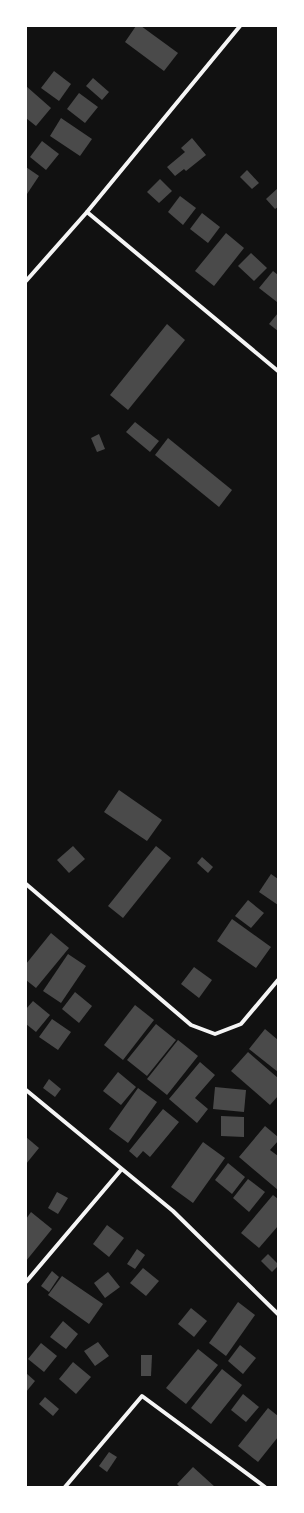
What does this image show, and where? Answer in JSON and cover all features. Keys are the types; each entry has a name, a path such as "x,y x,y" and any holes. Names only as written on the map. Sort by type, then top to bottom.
{"street":[{"path":"26,281 87,212 240,26"},
{"path":"87,212 278,371"},
{"path":"26,884 191,1025 215,1034 240,1024 278,980"},
{"path":"26,1090 121,1170 173,1211 278,1314"},
{"path":"26,1282 121,1170"},
{"path":"65,1487 142,1396 265,1487"}],"building":[{"path":"136,26 141,26 178,53 164,71 125,42"},
{"path":"54,71 71,84 59,101 41,88"},
{"path":"93,78 109,92 102,100 86,86"},
{"path":"26,86 51,108 36,126 26,118"},
{"path":"79,93 98,107 85,123 67,109"},
{"path":"61,118 92,139 80,156 50,136"},
{"path":"192,138 206,155 186,171 184,169 175,176 167,167 185,152 181,148"},
{"path":"42,141 59,154 46,170 30,157"},
{"path":"26,167 39,176 27,194 26,194"},
{"path":"247,170 259,183 252,189 240,177"},
{"path":"160,179 172,191 159,203 147,192"},
{"path":"278,188 278,207 275,209 266,199"},
{"path":"180,196 196,208 183,225 168,212"},
{"path":"202,213 220,227 208,243 190,229"},
{"path":"226,233 244,248 214,286 195,271"},
{"path":"251,253 267,268 254,281 238,266"},
{"path":"273,271 278,275 277,302 259,288"},
{"path":"278,313 278,331 269,324"},
{"path":"167,324 185,340 128,410 110,395"},
{"path":"135,422 159,441 150,452 126,432"},
{"path":"99,434 105,449 97,452 91,438"},
{"path":"168,438 232,490 219,507 155,455"},
{"path":"119,790 162,820 147,841 104,812"},
{"path":"73,846 85,859 69,873 57,860"},
{"path":"156,846 171,858 123,918 108,906"},
{"path":"202,857 213,867 208,873 197,863"},
{"path":"271,874 278,879 278,905 259,892"},
{"path":"248,900 264,913 251,928 235,916"},
{"path":"232,919 271,947 256,968 217,941"},
{"path":"51,933 69,948 36,988 26,980 26,964"},
{"path":"68,954 86,966 61,1003 43,991"},
{"path":"194,967 212,980 199,998 181,984"},
{"path":"75,992 92,1006 79,1023 62,1009"},
{"path":"33,1001 50,1015 36,1032 26,1024 26,1009"},
{"path":"135,1005 154,1020 123,1060 104,1045"},
{"path":"52,1019 71,1032 58,1050 39,1037"},
{"path":"156,1024 176,1040 147,1076 127,1060"},
{"path":"265,1029 278,1040 278,1072 249,1049"},
{"path":"178,1040 198,1056 167,1095 147,1079"},
{"path":"248,1052 278,1078 278,1096 270,1105 231,1071"},
{"path":"200,1062 215,1075 195,1098 208,1109 197,1123 169,1099"},
{"path":"118,1072 136,1087 121,1105 103,1091"},
{"path":"49,1079 61,1089 55,1097 43,1088"},
{"path":"215,1087 246,1090 244,1112 213,1109"},
{"path":"138,1088 157,1102 128,1143 109,1129"},
{"path":"163,1109 179,1122 150,1157 143,1151 137,1158 129,1151"},
{"path":"221,1116 244,1117 244,1137 221,1136"},
{"path":"265,1126 278,1137 278,1141 270,1150 278,1156 278,1190 239,1157"},
{"path":"26,1137 39,1148 26,1164"},
{"path":"203,1142 225,1158 193,1203 171,1187"},
{"path":"228,1163 245,1177 232,1194 215,1180"},
{"path":"248,1179 265,1192 249,1212 233,1198"},
{"path":"57,1192 68,1198 58,1214 48,1208"},
{"path":"273,1195 278,1199 278,1226 259,1248 241,1233"},
{"path":"31,1212 52,1229 26,1261 26,1219"},
{"path":"107,1225 124,1238 109,1257 93,1244"},
{"path":"137,1249 145,1255 135,1269 127,1264"},
{"path":"268,1254 278,1264 272,1272 261,1261"},
{"path":"143,1268 159,1281 146,1296 130,1283"},
{"path":"52,1271 59,1277 49,1292 41,1286"},
{"path":"108,1272 120,1287 105,1298 94,1283"},
{"path":"62,1276 103,1304 89,1324 48,1295"},
{"path":"238,1302 255,1315 226,1356 209,1343"},
{"path":"191,1308 207,1321 194,1337 178,1324"},
{"path":"63,1321 78,1334 66,1349 50,1337"},
{"path":"98,1342 109,1356 95,1366 84,1351"},
{"path":"41,1343 57,1356 44,1372 28,1359"},
{"path":"240,1345 256,1358 243,1374 228,1361"},
{"path":"198,1349 218,1365 186,1404 166,1388"},
{"path":"141,1355 152,1355 151,1376 141,1376"},
{"path":"73,1362 91,1377 76,1394 59,1379"},
{"path":"222,1369 242,1385 211,1424 191,1408"},
{"path":"26,1373 35,1381 26,1392"},
{"path":"243,1394 259,1407 246,1422 231,1410"},
{"path":"45,1397 59,1409 53,1416 39,1404"},
{"path":"268,1408 278,1416 278,1437 258,1462 238,1446"},
{"path":"109,1452 117,1457 107,1472 99,1466"},
{"path":"193,1467 215,1487 180,1487 177,1484"}]}
